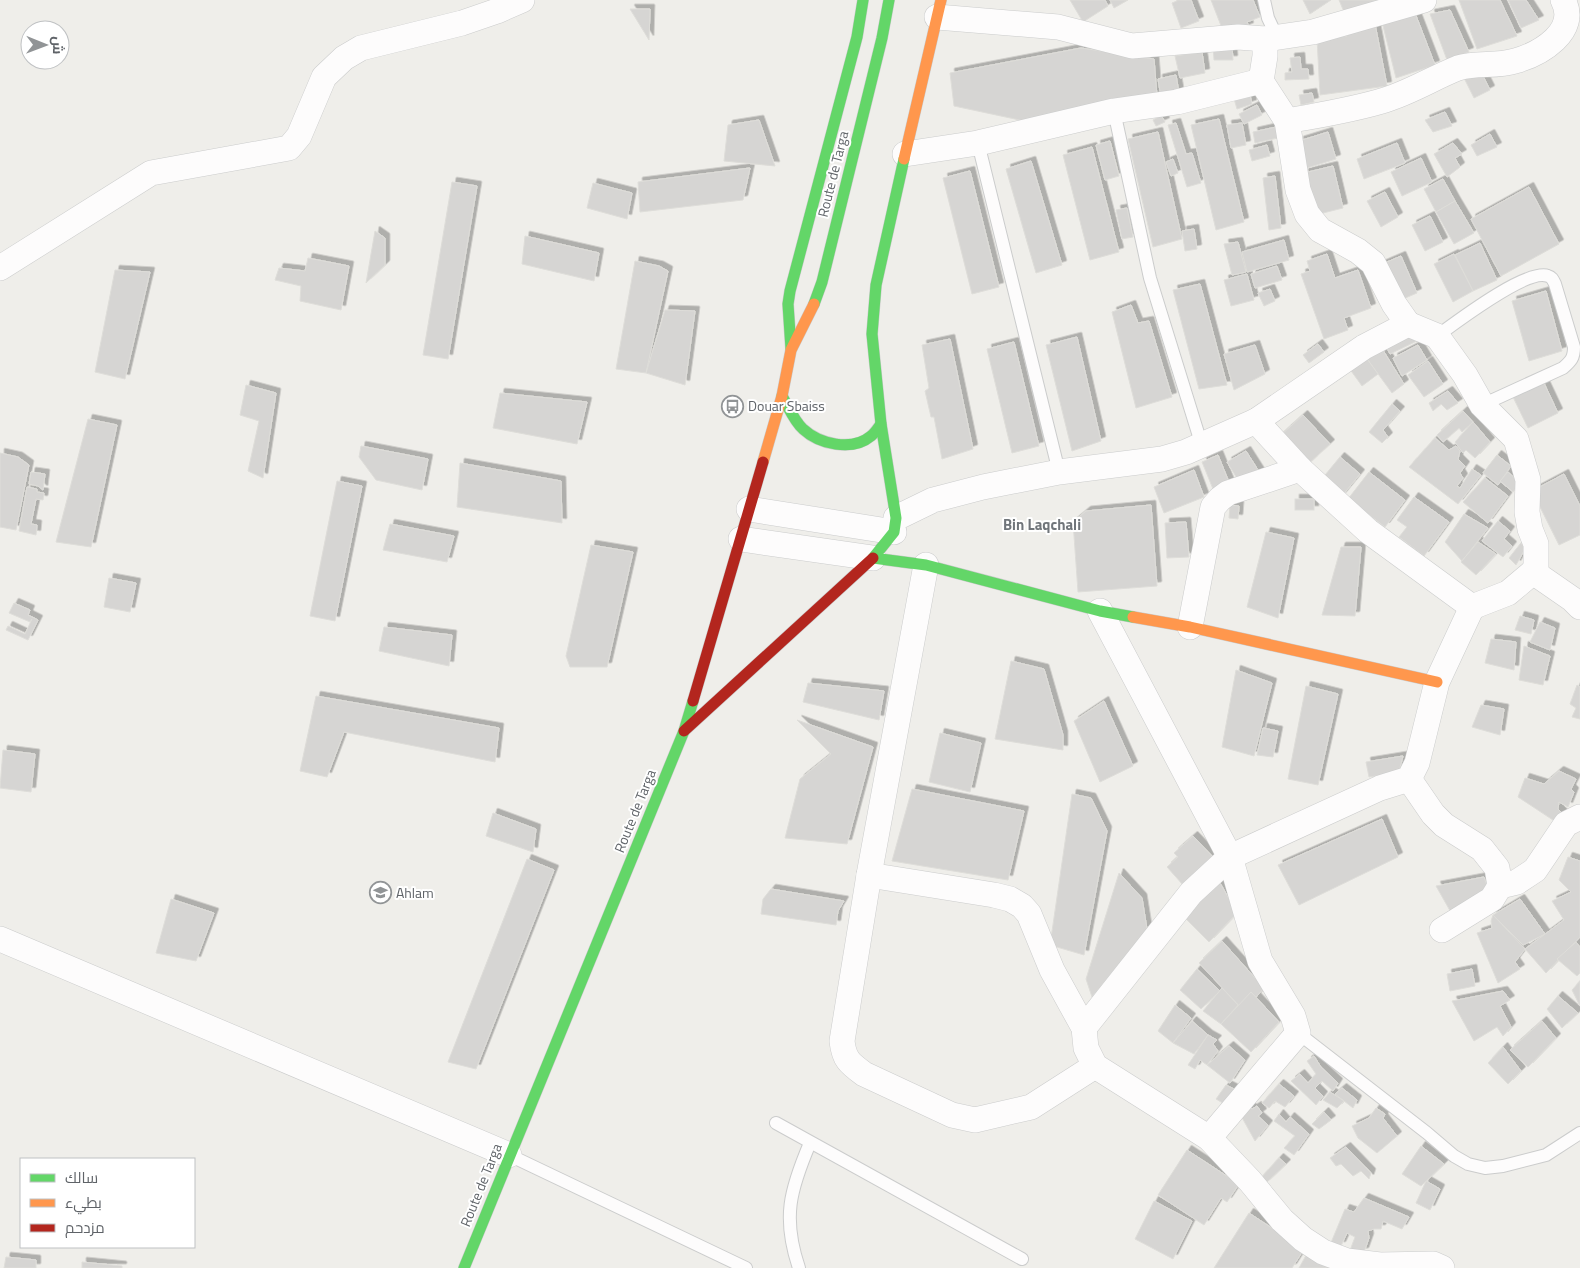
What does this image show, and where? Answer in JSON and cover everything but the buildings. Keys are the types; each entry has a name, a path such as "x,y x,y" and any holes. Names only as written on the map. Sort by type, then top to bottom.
{"main road":[{"name":"Route de Targa","path":"464,1268 684,731 782,396 791,350 788,304 790,291 856,37 863,0"},
{"name":"Route de Targa","path":"791,350 819,294 890,0"},
{"path":"684,731 873,558 895,525 881,424 872,334 874,302 888,226 939,9"},
{"path":"782,396 802,428 821,441 846,445 859,442 870,437 881,424"},
{"path":"873,558 926,565 1100,611 1190,627 1437,682"}],"street":[{"path":"0,268 152,173 289,148 299,136 324,76 344,58 361,48 462,23 522,0"},
{"path":"939,9 1058,27 1132,46 1238,37 1271,38 1313,32 1424,0"},
{"path":"1287,121 1383,101 1408,92 1459,68 1476,64 1493,65 1515,61 1536,52 1554,42 1567,27 1570,18 1564,0"},
{"path":"1084,1028 1191,893 1230,856 1380,788 1409,779 1417,763 1437,682 1472,607 1508,594 1533,572 1536,567 1536,544 1530,529 1527,512 1528,480 1516,440 1482,405 1465,375 1437,336 1408,324 1394,304 1373,263 1358,251 1320,230 1306,214 1298,190 1287,121 1260,80 1271,38"},
{"path":"905,154 978,143 1114,111 1177,102 1260,80"},
{"path":"749,509 895,525 933,500 984,487 1060,472 1162,459 1202,446 1256,421 1364,347 1408,324"},
{"path":"1256,421 1300,470 1368,531 1472,607"},
{"path":"1190,627 1213,507 1228,493 1300,470"},
{"path":"741,539 873,558"},
{"path":"926,565 869,875 842,1040 844,1056 864,1074 952,1116 975,1120 1031,1107 1095,1066"},
{"path":"1533,572 1572,599 1580,607"},
{"path":"1100,611 1230,856 1260,961 1293,1016 1298,1033 1209,1138"},
{"path":"1409,779 1433,814 1444,826 1482,849 1497,868 1500,886 1492,899 1442,930"},
{"path":"1500,886 1517,882 1535,870 1566,824 1580,817"},
{"path":"869,875 994,895 1010,899 1022,906 1029,914 1052,970 1084,1028 1086,1048 1095,1066 1209,1138 1250,1181 1282,1220 1323,1252 1347,1261 1380,1265 1433,1264 1442,1268"},
{"path":"0,939 510,1155"}],"lane":[{"path":"1264,0 1271,38"},
{"path":"1114,111 1150,278 1202,446"},
{"path":"978,143 1060,472"},
{"path":"1437,336 1486,301 1519,283 1540,275 1547,275 1552,278 1574,347 1574,355 1571,361 1563,368 1482,405"},
{"path":"1298,1033 1454,1156 1468,1164 1484,1168 1546,1155 1580,1133"},
{"path":"776,1123 1022,1260"},
{"path":"799,1268 792,1246 789,1220 790,1198 810,1143"},
{"path":"510,1155 746,1268"}],"traffic: fast":[{"path":"791,349 788,304 790,291 857,37 863,0"},
{"path":"814,304 822,282 882,38 889,0"},
{"path":"904,159 876,285 872,334 881,424 896,518 894,532 873,558 926,565 1100,611 1133,617"},
{"path":"782,396 800,426 818,439 827,442 845,445 855,444 872,435 881,424"},
{"path":"464,1268 684,731 693,701"}],"traffic: slow":[{"path":"904,159 941,0"},
{"path":"763,462 782,396 791,350 814,304"},
{"path":"1133,617 1190,627 1437,682"}],"traffic: jam":[{"path":"693,701 763,462"},
{"path":"684,731 873,558"}],"place":[{"name":"Douar Sbaiss","path":"732,406"},
{"name":"Ahlam","path":"380,893"}],"district":[{"name":"Bin Laqchali","path":"1042,525"}]}
